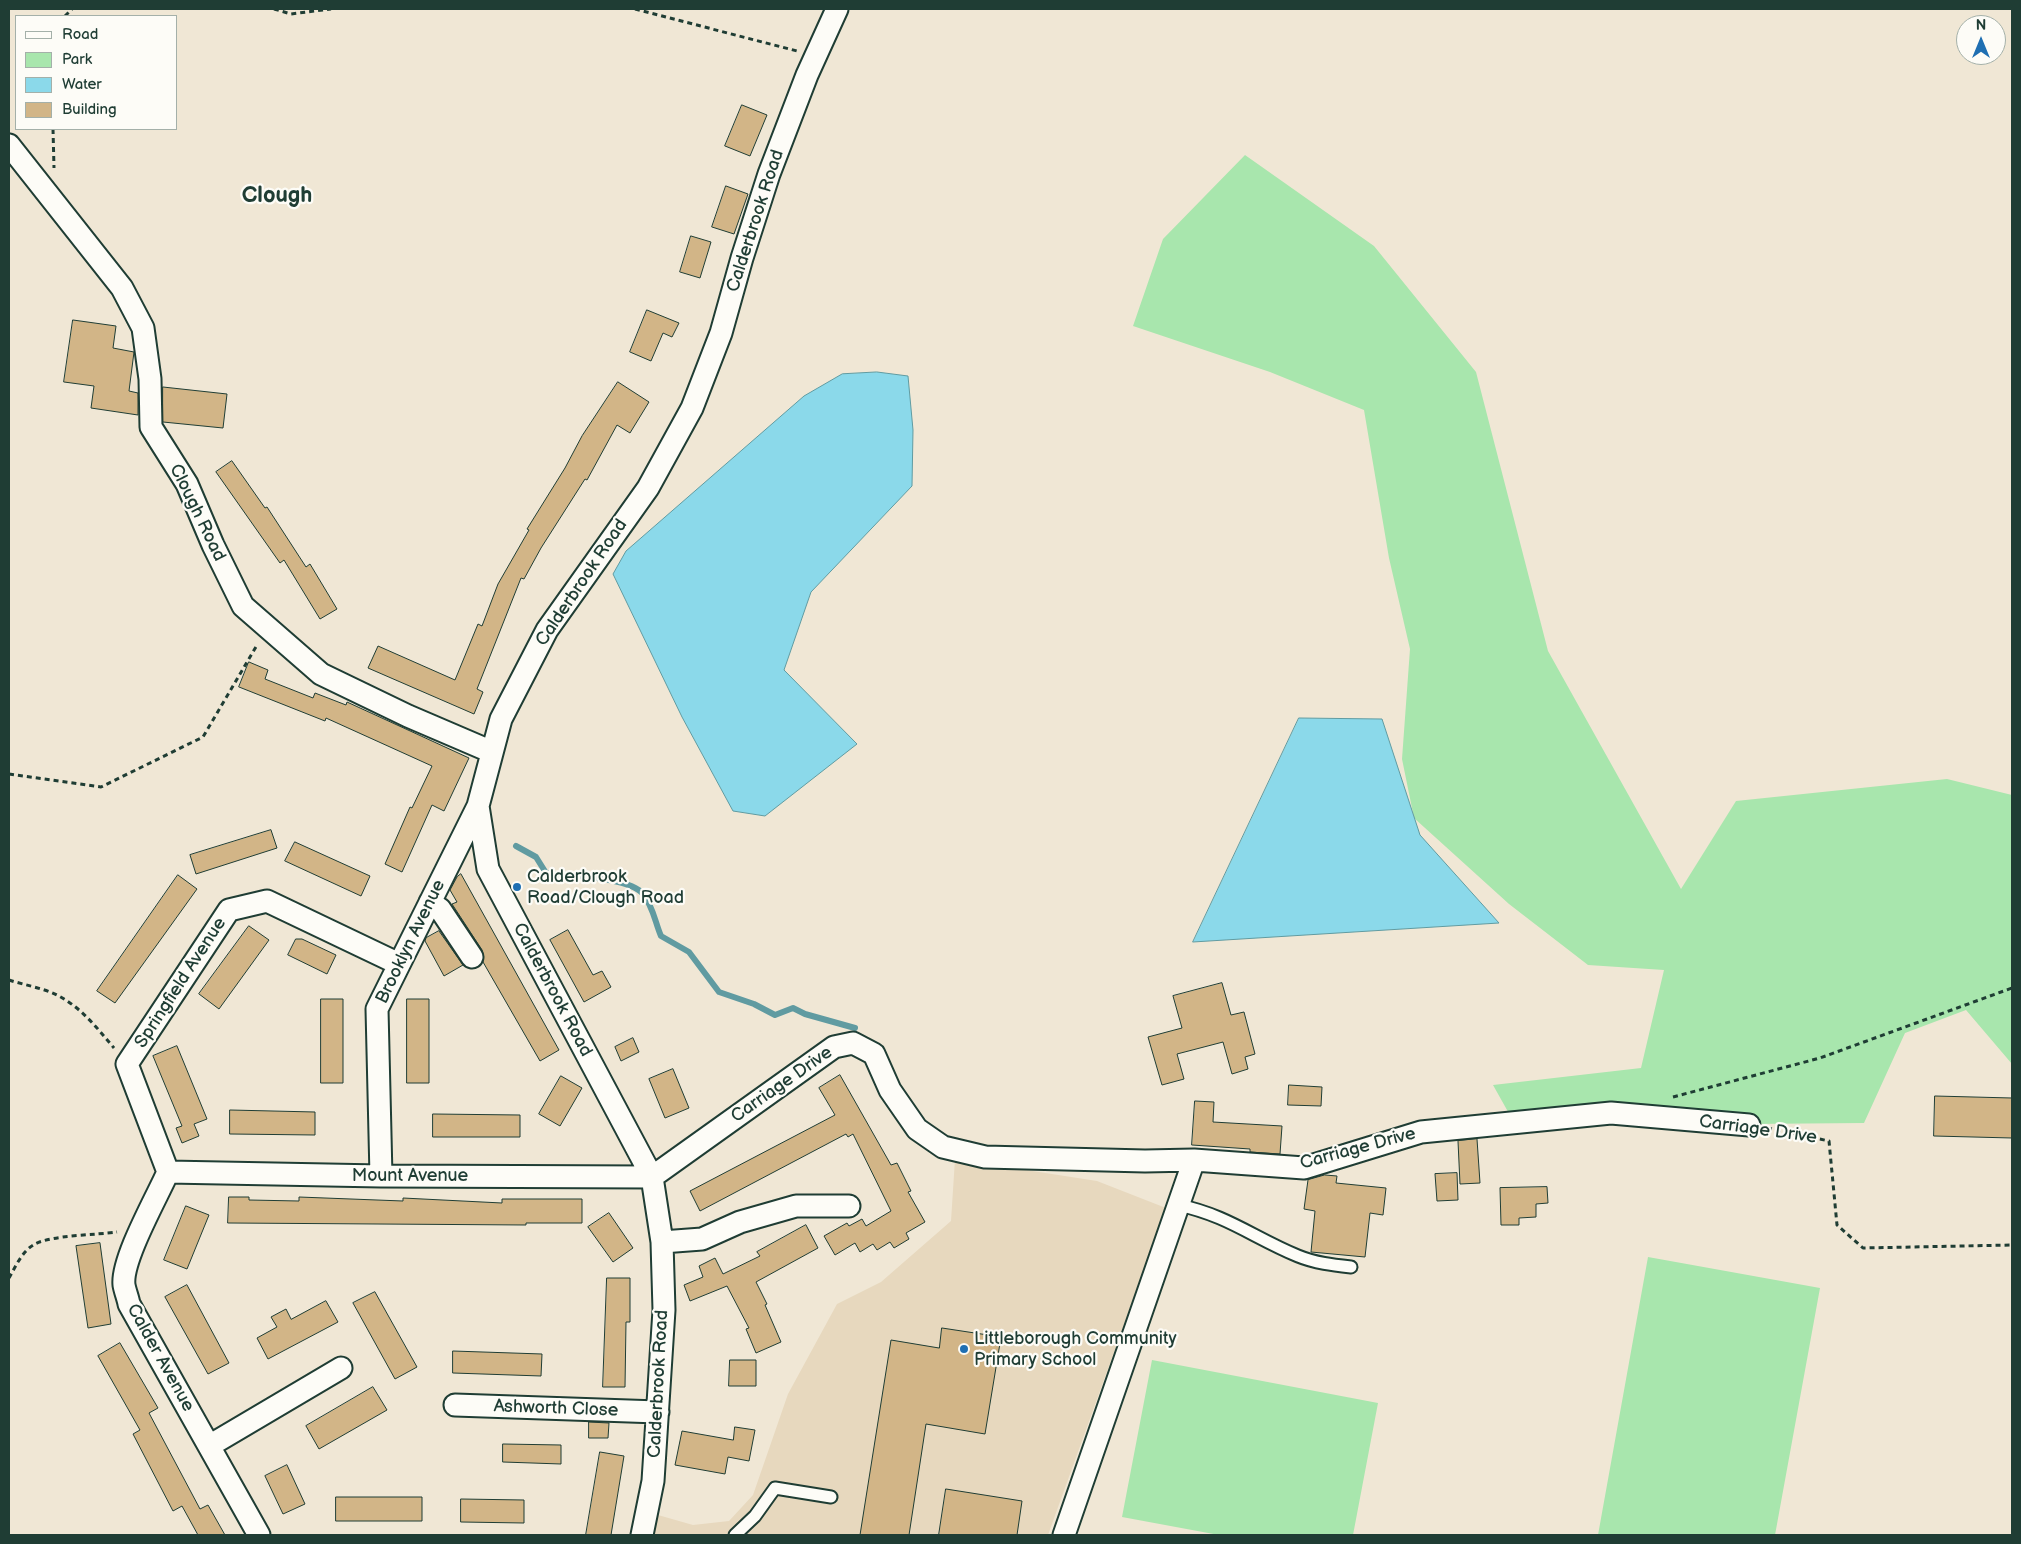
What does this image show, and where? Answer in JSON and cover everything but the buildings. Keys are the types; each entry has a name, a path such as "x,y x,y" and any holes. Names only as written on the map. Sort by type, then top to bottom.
{"street":[{"name":"Calderbrook Road","path":"642,1535 653,1481 664,1310 662,1242 652,1177 488,869 478,806 501,719 547,630 648,488 692,408 721,333 769,174 816,56 837,9"},
{"name":"Clough Road","path":"9,145 122,288 139,320 143,328 150,378 151,427 188,484 213,546 243,606 321,674 408,716 492,752"},
{"name":"Brooklyn Avenue","path":"381,1176 377,1009 478,806"},
{"name":"Springfield Avenue","path":"168,1172 127,1064 229,910 267,901 399,964"},
{"path":"430,902 440,909 472,957"},
{"name":"Carriage Drive","path":"652,1177 834,1047 853,1043 874,1054 890,1090 917,1129 943,1147 985,1158 1144,1162 1194,1160 1304,1168 1421,1132 1611,1113 1749,1125"},
{"path":"1064,1535 1194,1160"},
{"name":"Mount Avenue","path":"168,1172 381,1176 652,1177"},
{"name":"Calder Avenue","path":"168,1172 126,1269 124,1284 130,1304 259,1535"},
{"path":"662,1242 702,1239 740,1222 796,1206 849,1206"},
{"path":"209,1446 341,1368"},
{"name":"Ashworth Close","path":"455,1405 658,1412"}],"lane":[{"path":"1178,1205 1221,1216 1300,1257 1322,1264 1351,1267"},
{"path":"735,1535 755,1516 775,1488 831,1497"}],"path":[{"path":"274,9 291,14 331,9"},
{"path":"635,9 816,56"},
{"path":"9,774 101,787 203,737 267,628"},
{"path":"9,980 56,995 75,1006 89,1018 127,1064"},
{"path":"1668,1098 1820,1058 2012,988"},
{"name":"Carriage Drive","path":"1749,1125 1829,1140 1837,1225 1863,1248 2012,1245"},
{"path":"9,1278 24,1253 35,1244 47,1240 129,1231 140,1234"}],"shaded area":[{"name":"Littleborough Community Primary School","path":"955,1159 1097,1181 1166,1208 1048,1535 653,1535 658,1515 693,1525 729,1521 753,1495 788,1394 837,1304 881,1282 951,1221"}],"green space":[{"path":"1245,155 1374,246 1476,372 1548,651 1681,889 1736,801 1947,779 2012,795 2012,1064 1966,1010 1905,1033 1864,1123 1516,1126 1493,1085 1641,1068 1664,970 1588,965 1509,904 1414,818 1402,759 1410,649 1389,558 1364,410 1270,372 1133,326 1163,239"},
{"path":"1648,1257 1820,1288 1775,1535 1598,1535"},
{"path":"1152,1360 1378,1403 1353,1535 1219,1535 1122,1517"}],"water":[{"path":"877,372 908,376 913,430 912,486 811,592 784,670 857,744 765,816 733,811 682,717 613,574 626,551 804,396 842,374"},
{"path":"1299,718 1382,719 1420,835 1499,923 1193,942"}],"waterway":[{"path":"516,846 536,857 546,873 583,876 612,881 636,888 643,894 649,904 661,936 689,952 719,992 754,1004 775,1015 793,1008 805,1014 855,1028"}],"place":[{"name":"Calderbrook Road/Clough Road","path":"517,887"},
{"name":"Littleborough Community Primary School","path":"964,1349"}],"district":[{"name":"Clough","path":"277,196"}]}
